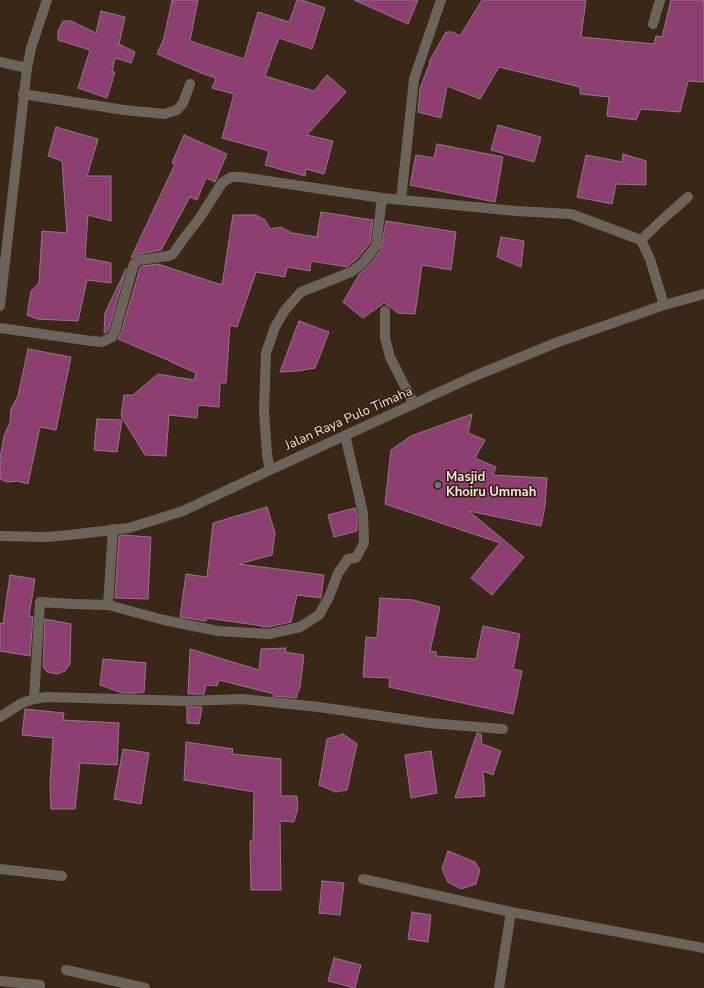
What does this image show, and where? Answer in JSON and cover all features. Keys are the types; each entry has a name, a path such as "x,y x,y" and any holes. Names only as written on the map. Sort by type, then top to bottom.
{"street":[{"path":"0,306 26,68 47,0"},
{"path":"401,200 414,78 441,0"},
{"path":"653,24 660,0"},
{"path":"0,62 26,68"},
{"path":"23,94 124,110 164,114 176,110 183,103 190,84"},
{"path":"0,328 102,342 112,337 134,264 138,260 173,254 199,219 222,183 231,177 242,177 382,198 516,211 571,214 641,240 650,259 664,305"},
{"path":"641,240 688,197"},
{"path":"270,470 266,454 264,411 266,353 275,327 285,310 301,292 351,272 362,264 376,246 382,198"},
{"name":"Jalan Raya Pulo Timaha","path":"0,536 46,537 129,528 183,511 470,378 558,342 664,305 704,294"},
{"path":"384,311 385,338 390,358 414,404"},
{"path":"34,698 40,602 108,604 164,620 218,631 269,634 300,627 319,615 330,597 338,573 348,559 356,558 364,543 363,513 345,435"},
{"path":"108,604 114,529"},
{"path":"0,717 22,703 34,698 47,697 188,701 242,699 429,723 503,729"},
{"path":"0,869 62,876"},
{"path":"363,879 511,912 704,948"},
{"path":"499,988 511,912"},
{"path":"66,970 145,988"},
{"path":"0,981 40,985"}],"building":[{"path":"172,0 198,0 190,41 244,59 258,12 289,22 297,0 302,0 325,8 312,49 279,38 265,76 314,91 327,75 346,92 307,135 333,141 324,174 306,169 305,176 265,165 269,151 222,138 234,94 212,88 216,78 157,54 164,38"},
{"path":"354,0 418,0 408,24"},
{"path":"482,0 586,0 581,37 654,44 656,36 662,37 671,0 704,0 704,82 688,81 680,112 641,109 636,120 607,116 609,97 580,94 580,87 499,67 480,99 447,86 441,118 418,112 420,88 430,63 429,62 446,32 453,32 460,36"},
{"path":"101,11 125,17 119,44 135,52 131,63 115,58 112,72 115,72 107,98 78,88 90,50 58,40 58,31 63,21 71,21 96,33"},
{"path":"498,125 541,137 534,162 491,150"},
{"path":"56,127 98,139 87,176 111,176 111,221 88,215 85,258 111,263 111,283 87,280 78,321 37,319 27,315 31,291 39,283 42,231 67,233 62,161 48,156"},
{"path":"184,135 227,154 215,182 206,178 197,200 190,197 161,250 138,254 131,258 175,164 172,163"},
{"path":"437,144 503,157 495,202 410,185 416,155 434,158"},
{"path":"623,154 646,161 646,185 616,184 612,204 577,197 586,155 622,162"},
{"path":"321,212 373,220 370,243 357,259 347,267 311,261 310,271 287,267 285,277 256,272 237,327 230,325 226,383 220,383 219,407 198,405 197,418 169,415 166,456 145,455 121,416 124,395 133,395 158,374 194,380 196,373 171,362 172,361 118,339 140,268 142,266 158,264 222,285 233,215 256,215 265,220 270,229 281,227 292,233 317,237"},
{"path":"386,221 456,232 451,270 422,265 415,314 398,313 384,303 363,318 343,302 360,273 367,268 381,250"},
{"path":"501,237 524,241 521,267 497,257"},
{"path":"126,269 109,329 105,333 105,313"},
{"path":"299,321 329,332 315,368 280,372"},
{"path":"28,349 71,357 56,430 40,427 28,484 17,481 8,482 0,479 0,459 4,436 10,422 11,409 18,396"},
{"name":"Masjid Khoiru Ummah","path":"472,414 468,433 485,440 475,458 496,467 493,475 547,478 545,506 541,526 469,511 524,557 492,595 471,578 500,543 385,504 391,450 411,436"},
{"path":"97,419 122,420 117,452 94,450"},
{"path":"267,507 275,533 272,555 239,564 324,575 321,598 297,595 291,622 268,627 207,618 206,621 180,617 186,574 207,577 213,523"},
{"path":"355,508 357,514 357,531 334,537 328,515"},
{"path":"119,536 151,537 148,599 115,598"},
{"path":"10,575 35,579 29,616 33,617 30,656 0,651 0,623 3,624"},
{"path":"380,598 413,600 440,607 430,651 436,652 436,656 476,659 483,626 520,634 513,669 522,671 513,714 389,687 390,678 363,677 366,637 377,638"},
{"path":"45,619 71,624 70,664 65,671 57,674 47,672 43,667"},
{"path":"286,648 285,652 304,655 300,687 296,698 273,696 274,694 219,680 217,686 206,685 204,694 188,694 190,649 259,670 261,649"},
{"path":"103,659 146,663 144,692 122,693 100,685"},
{"path":"187,707 202,707 199,724 187,723"},
{"path":"25,709 64,713 63,720 119,723 117,765 80,763 75,809 51,809 50,783 53,738 22,735"},
{"path":"477,733 481,734 482,744 501,751 493,775 483,771 485,796 455,798"},
{"path":"343,734 357,744 347,790 335,792 319,785 327,739"},
{"path":"186,742 233,749 232,754 281,759 281,796 297,796 298,808 294,822 280,821 281,890 251,890 250,841 253,841 254,792 184,780"},
{"path":"123,749 149,753 141,804 114,799"},
{"path":"431,751 437,793 411,798 405,755"},
{"path":"448,851 475,862 480,870 476,884 461,889 448,882 442,869"},
{"path":"322,881 344,883 340,915 319,913"},
{"path":"412,912 431,915 428,942 408,939"},
{"path":"334,958 361,965 355,988 328,981"}],"place":[{"name":"Masjid Khoiru Ummah","path":"438,485"}]}
